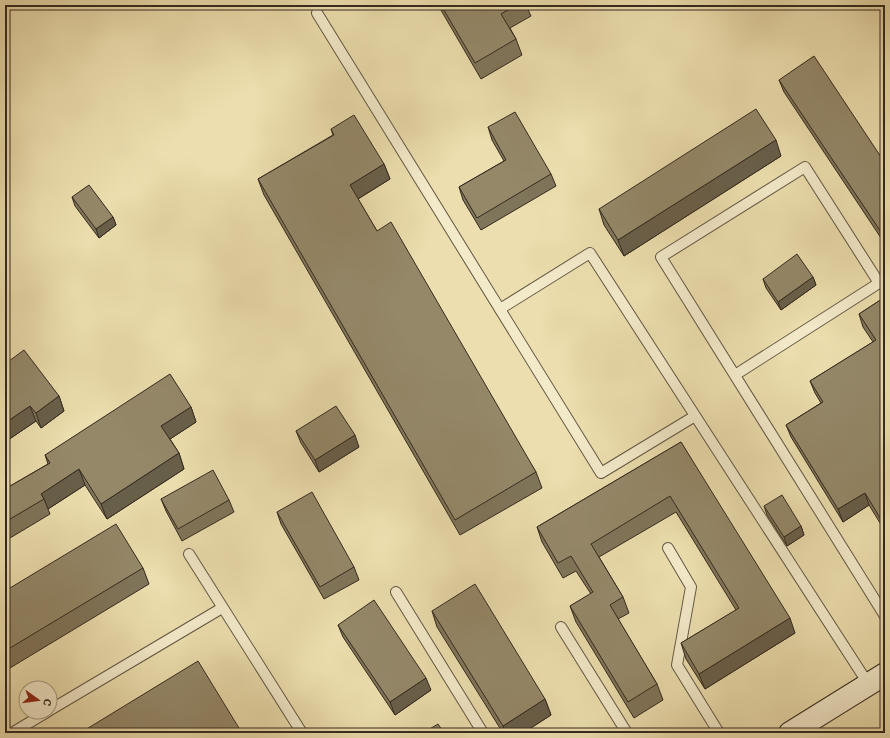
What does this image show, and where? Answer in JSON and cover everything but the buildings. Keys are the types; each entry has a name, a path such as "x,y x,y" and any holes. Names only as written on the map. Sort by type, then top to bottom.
{"street":[{"path":"790,733 877,680"}],"lane":[{"path":"318,13 601,473 695,416"},
{"path":"735,375 879,283 805,167 661,257 885,616"},
{"path":"500,308 590,253 695,416 877,680"},
{"path":"668,548 691,587 677,665 719,733"},
{"path":"189,554 302,733"},
{"path":"396,592 483,733"},
{"path":"58,705 222,608"},
{"path":"561,627 627,733"},
{"path":"12,733 34,720"}]}
